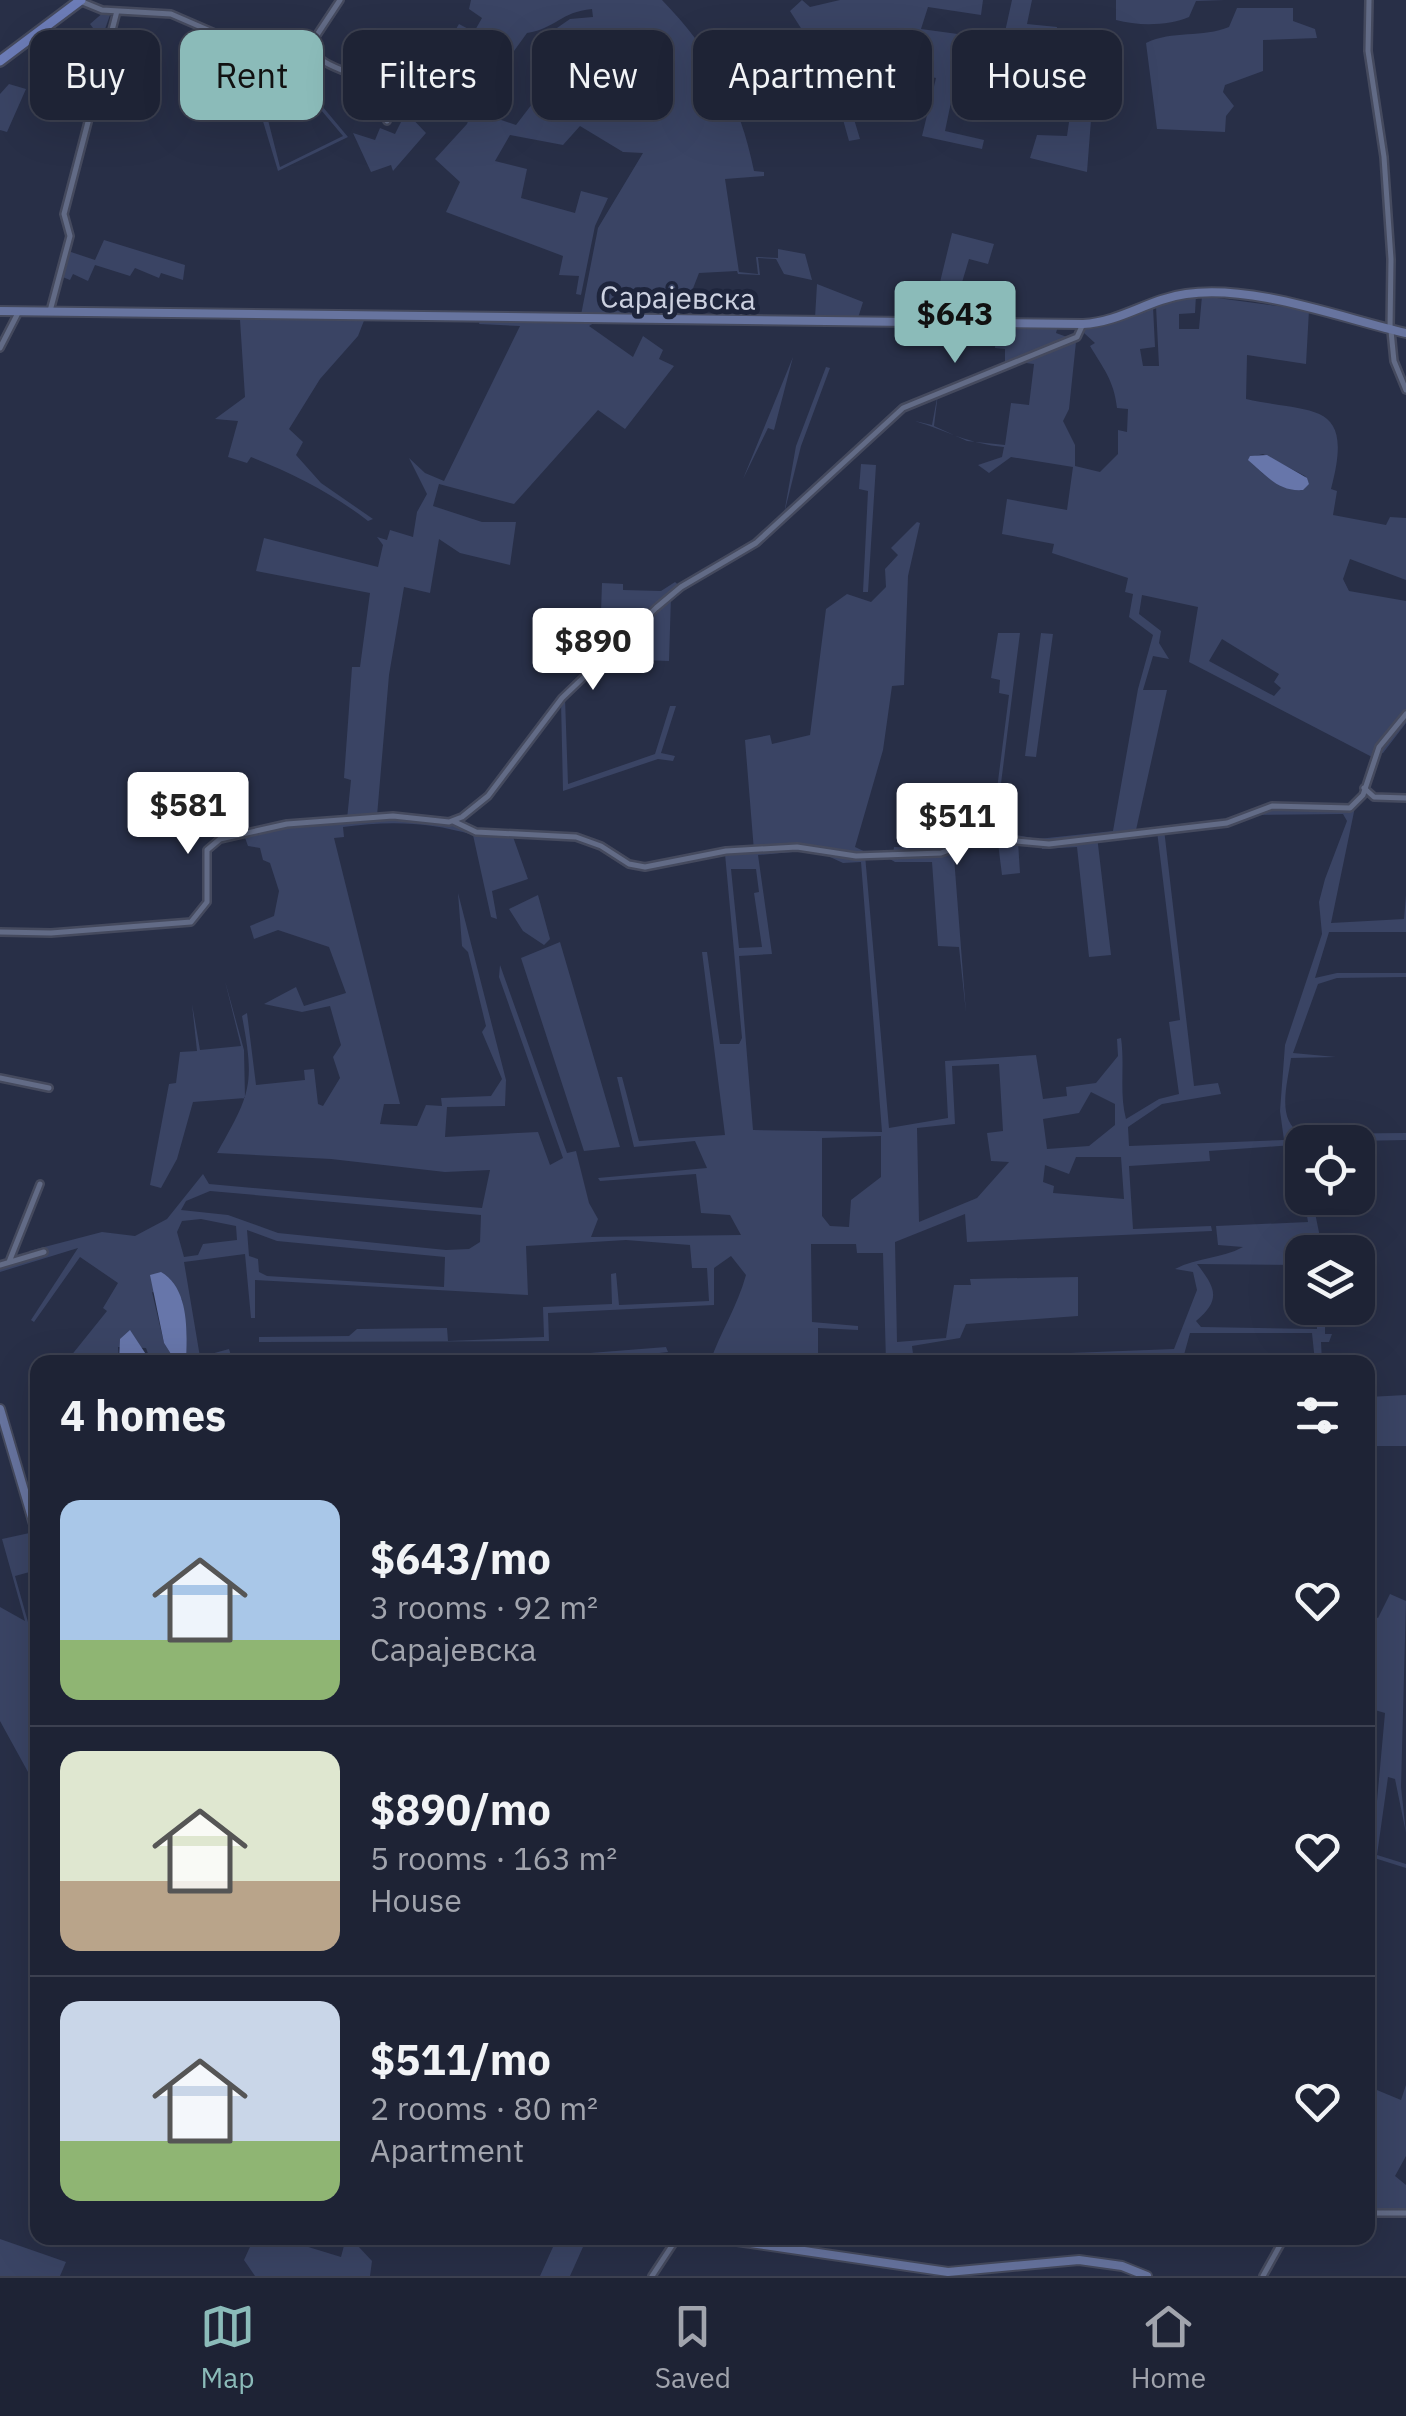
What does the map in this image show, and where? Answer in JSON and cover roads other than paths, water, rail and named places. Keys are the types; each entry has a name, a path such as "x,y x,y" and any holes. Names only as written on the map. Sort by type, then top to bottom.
{"main road":[{"path":"0,60 80,0"},
{"name":"Сарајевска","path":"0,310 1083,324 1116,320 1174,296 1206,293 1324,309 1406,333"},
{"path":"0,1408 30,1511"},
{"path":"764,2245 948,2272 1078,2260 1122,2266 1148,2276"}],"street":[{"path":"80,0 116,11 171,14 206,30"},
{"path":"319,30 340,0"},
{"path":"1369,0 1368,51 1384,157 1394,361 1406,390"},
{"path":"50,312 70,236 64,214 116,11"},
{"path":"323,61 385,91 392,105 387,121"},
{"path":"0,348 19,311"},
{"path":"453,822 488,796 548,713 656,608 681,587 756,543 914,401 1073,339 1083,324"},
{"path":"0,932 122,928 196,919 208,898 206,854 220,839 287,824 394,816 453,822 476,832 576,837 601,846 630,864 645,867 726,851 786,847 867,856 942,853 992,838 1049,844 1227,824 1272,806 1346,809 1360,799 1375,755 1406,714"},
{"path":"1364,788 1374,797 1406,798"},
{"path":"0,1078 49,1088"},
{"path":"9,1262 40,1184"},
{"path":"0,1265 44,1252"},
{"path":"1375,2214 1406,2213"},
{"path":"652,2276 672,2245"},
{"path":"1263,2276 1280,2245"}]}
